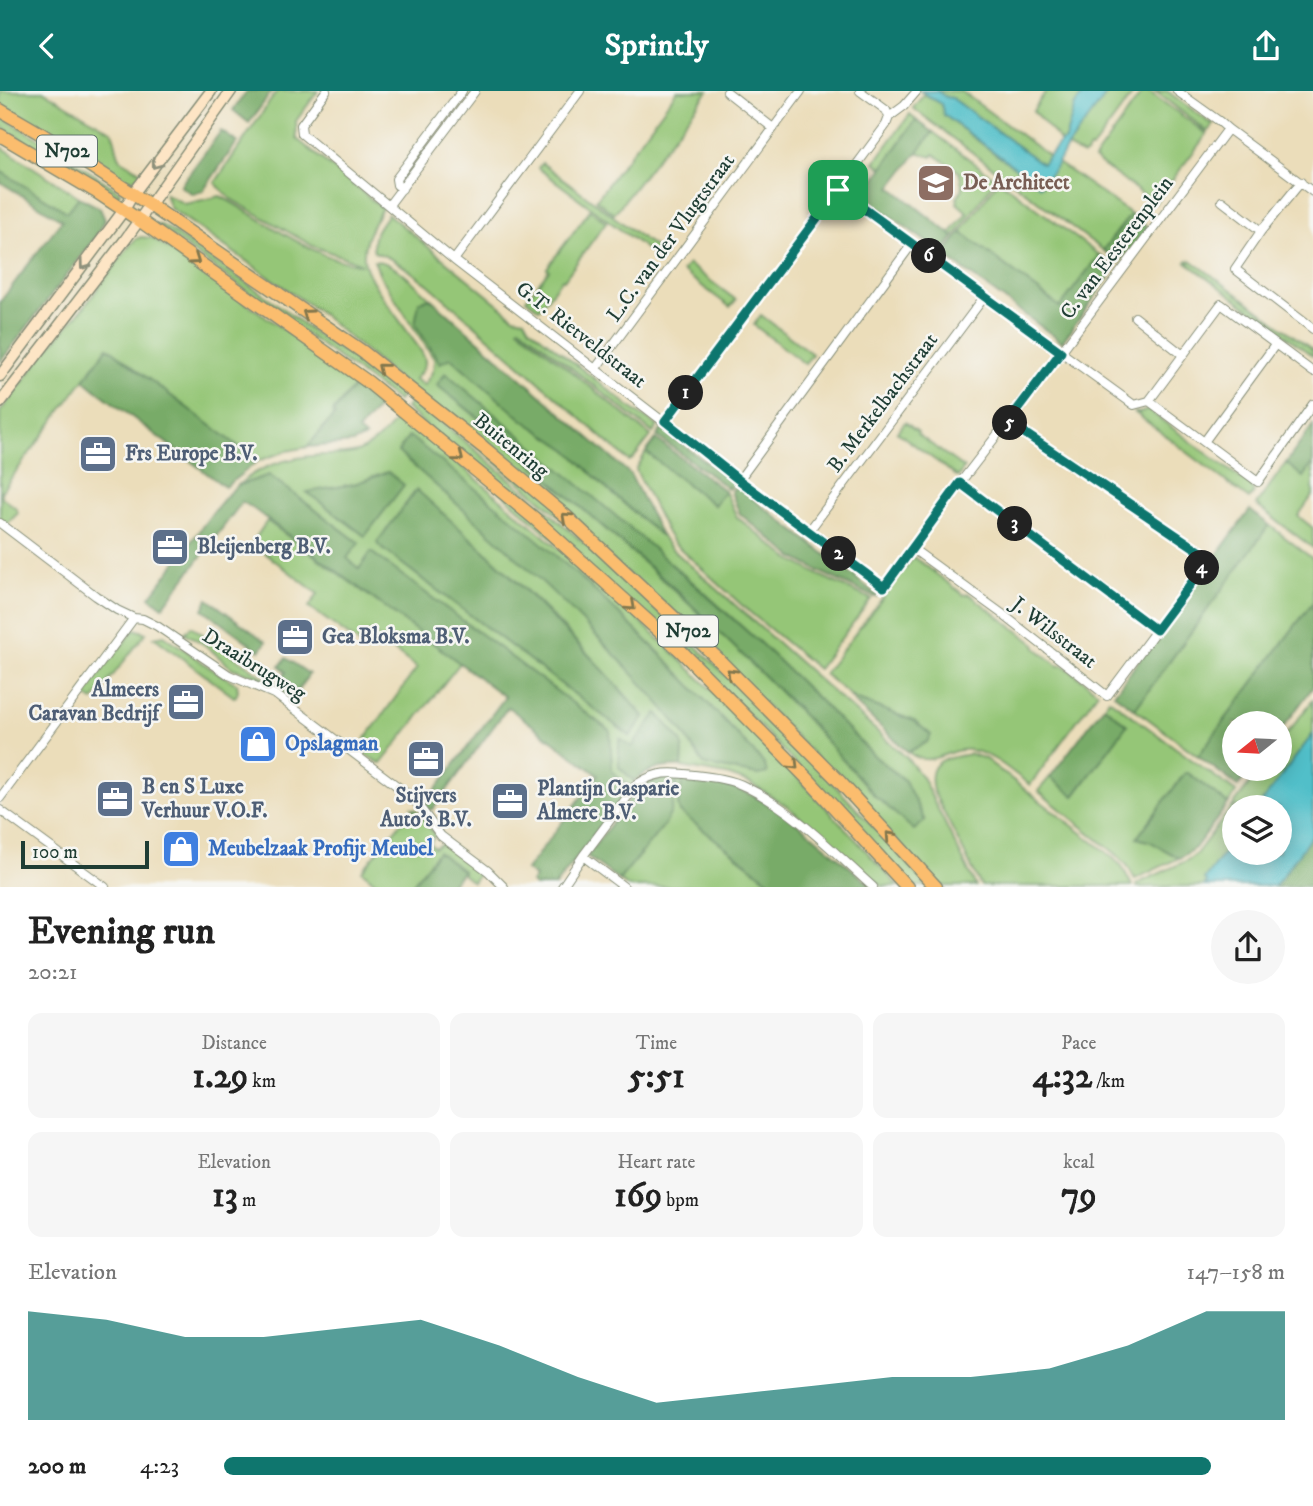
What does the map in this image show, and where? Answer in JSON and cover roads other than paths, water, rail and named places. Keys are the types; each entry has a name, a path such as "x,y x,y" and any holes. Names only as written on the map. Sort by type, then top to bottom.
{"highway":[{"name":"Buitenring","path":"0,110 150,205 363,352 483,447 567,517 715,656 840,782 936,887"},
{"name":"Buitenring","path":"0,135 124,210 368,382 534,518 680,650 808,779 907,887"}],"main road":[{"path":"0,376 211,91"},
{"path":"0,403 139,221 232,91"}],"street":[{"name":"G.T. Rietveldstraat","path":"326,91 301,125 302,134 454,260 739,480 884,587 1061,352"},
{"path":"402,189 397,185 396,179 462,91"},
{"path":"389,205 475,91"},
{"path":"454,260 580,91"},
{"name":"L.C. van der Vlugtstraat","path":"596,368 801,91"},
{"path":"860,91 886,110 889,117"},
{"path":"1177,91 1313,192"},
{"path":"727,92 774,128"},
{"path":"665,421 886,125 889,117 904,106 916,92"},
{"name":"C. van Eesterenplein","path":"838,190 1061,352 1228,129"},
{"path":"1301,182 1261,231 1235,269 1313,329"},
{"path":"1222,201 1261,231"},
{"path":"739,480 912,244"},
{"name":"B. Merkelbachstraat","path":"809,531 985,296"},
{"path":"1061,352 1134,405 1149,401 1221,304 1313,372"},
{"path":"1135,317 1183,355"},
{"path":"1203,442 1275,345"},
{"path":"1149,401 1258,482 1313,404"},
{"path":"960,483 1156,630 1210,558 1008,422"},
{"name":"Draaibrugweg","path":"0,523 117,610 157,626 229,675 276,695 413,798 441,836 488,871 504,887"},
{"name":"J. Wilsstraat","path":"913,549 1107,696 1156,630"},
{"path":"0,798 134,618"},
{"path":"562,887 637,784 666,772 729,781 745,786 791,814 873,887"},
{"path":"0,810 105,887"},
{"path":"583,856 624,887"}],"water":[{"path":"920,91 937,91 952,98 1042,164 1065,140 1075,105 1085,91 1109,91 1040,186 944,115 941,104"},
{"path":"1313,734 1313,834 1292,863 1292,795 1267,795 1278,781 1292,781 1292,762"},
{"path":"1222,855 1222,865 1290,865 1275,886 1204,886 1207,883 1204,880"}],"place":[{"name":"De Architect","path":"936,183"},
{"name":"Frs Europe B.V.","path":"98,454"},
{"name":"Bleijenberg B.V.","path":"170,547"},
{"name":"Gea Bloksma B.V.","path":"295,637"},
{"name":"Almeers Caravan Bedrijf","path":"186,702"},
{"name":"Opslagman","path":"258,744"},
{"name":"Stijvers Auto's B.V.","path":"426,759"},
{"name":"B en S Luxe Verhuur V.O.F.","path":"115,799"},
{"name":"Plantijn Casparie Almere B.V.","path":"510,801"},
{"name":"Meubelzaak Profijt Meubel","path":"181,849"}]}
